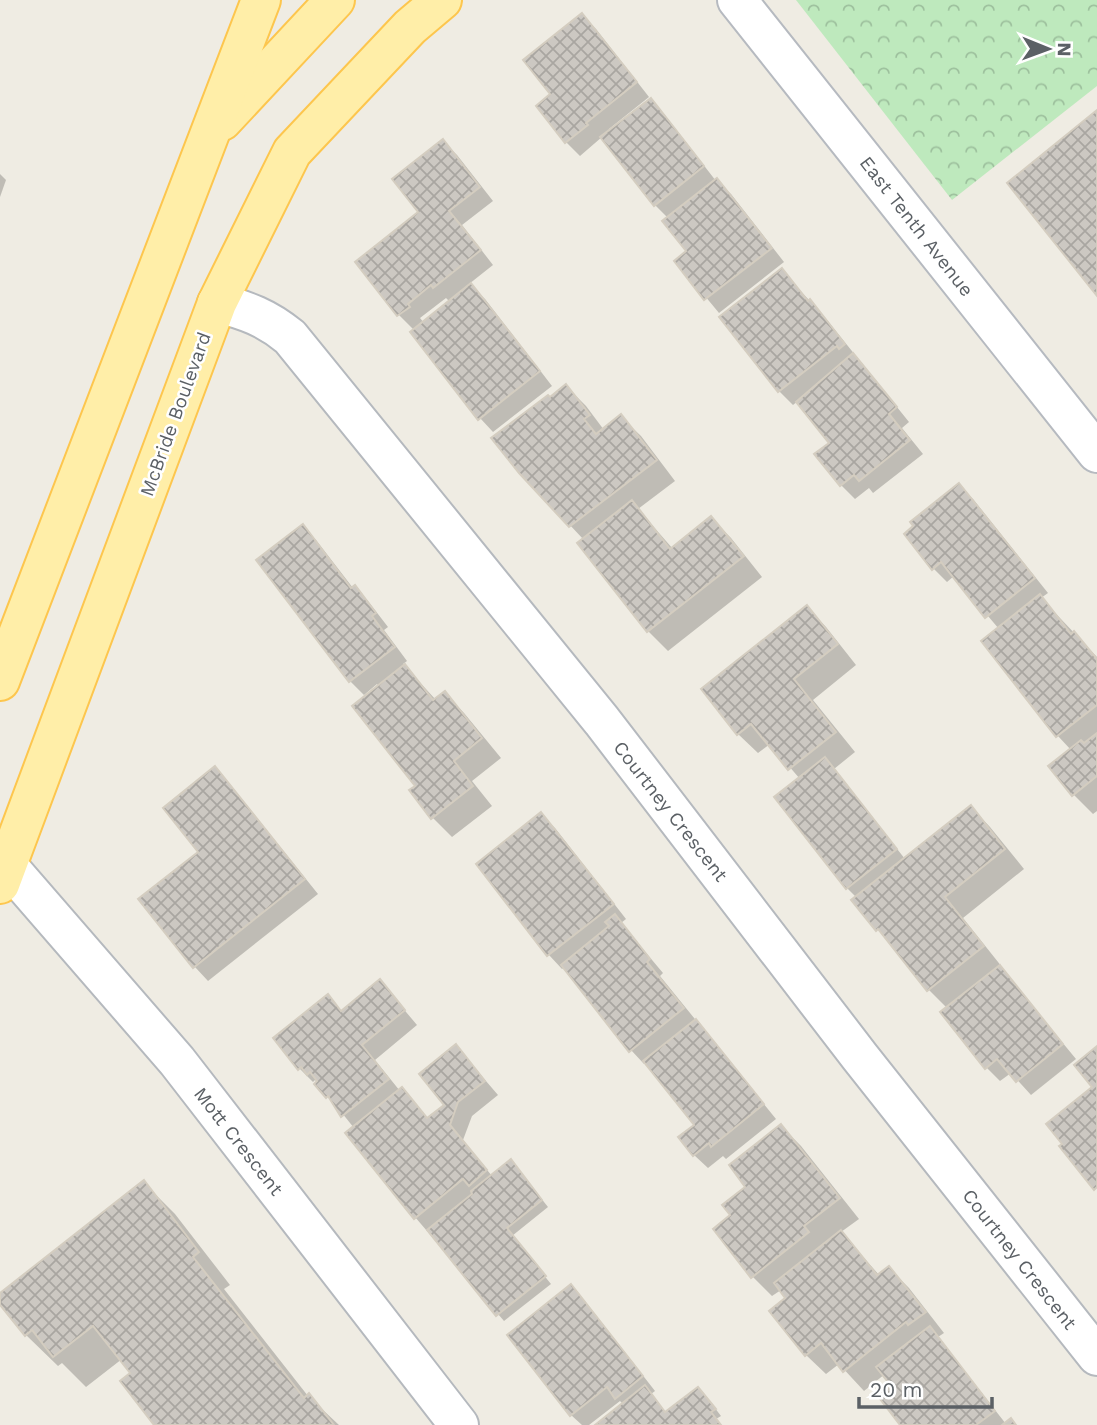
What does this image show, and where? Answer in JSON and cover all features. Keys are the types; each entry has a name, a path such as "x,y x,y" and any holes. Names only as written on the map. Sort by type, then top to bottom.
{"main road":[{"path":"0,681 261,0"},
{"path":"207,136 335,0"},
{"name":"McBride Boulevard","path":"4,875 217,303 292,152 410,27 442,0"}],"street":[{"name":"East Tenth Avenue","path":"737,0 1097,453"},
{"name":"Courtney Crescent","path":"217,303 248,310 273,323 290,337 602,721 860,1057 1097,1356"},
{"name":"Mott Crescent","path":"4,875 177,1061 459,1425"}],"green space":[{"path":"796,0 1097,0 1097,86 952,200"}],"building":[{"path":"582,13 637,82 565,143 536,106 550,94 523,60"},
{"path":"651,98 704,166 654,206 600,137"},
{"path":"1097,110 1097,296 1007,183"},
{"path":"443,139 480,187 449,211 481,250 433,288 431,285 408,304 410,307 397,316 355,262 418,212 392,179"},
{"path":"717,178 772,248 704,300 674,261 686,251 662,221"},
{"path":"782,268 845,344 839,349 837,346 778,392 719,317"},
{"path":"471,283 540,371 478,420 410,332"},
{"path":"853,353 897,407 889,414 910,440 859,481 854,475 840,486 814,454 829,443 796,402"},
{"path":"566,384 590,415 584,419 596,434 621,414 657,460 569,527 491,438"},
{"path":"959,483 1035,578 985,618 941,562 932,570 904,534 913,526 910,522"},
{"path":"632,500 670,549 711,516 744,556 647,632 577,543"},
{"path":"303,524 351,588 355,585 376,613 372,616 395,647 349,682 256,560"},
{"path":"1040,594 1071,634 1074,631 1097,659 1097,705 1056,737 981,641"},
{"path":"807,605 838,644 794,679 836,732 788,770 751,724 737,735 701,689"},
{"path":"405,664 433,700 445,691 482,738 454,761 473,786 431,819 409,790 415,786 352,706"},
{"path":"1097,733 1097,776 1072,796 1048,766 1081,740 1084,743"},
{"path":"825,757 897,849 846,889 774,797"},
{"path":"215,766 305,879 193,968 138,899 198,852 163,808"},
{"path":"971,805 1005,849 945,897 984,946 927,991 878,929 876,931 851,900"},
{"path":"541,812 614,904 547,956 476,864"},
{"path":"615,914 650,959 647,962 684,1008 629,1052 561,965 609,926 605,922"},
{"path":"1000,965 1063,1044 1016,1082 997,1059 985,1069 940,1012"},
{"path":"380,979 405,1010 362,1045 389,1079 341,1117 328,1096 326,1098 314,1084 317,1081 310,1072 307,1075 301,1067 298,1070 273,1038 328,994 341,1011"},
{"path":"696,1019 764,1104 711,1147 709,1143 693,1156 678,1137 694,1125 643,1061"},
{"path":"456,1044 485,1081 458,1102 450,1125 487,1170 469,1186 463,1179 414,1219 345,1133 402,1087 427,1118 444,1105 419,1074"},
{"path":"1097,1046 1097,1187 1094,1190 1059,1146 1062,1144 1046,1124 1092,1087 1074,1065"},
{"path":"781,1124 840,1198 804,1226 809,1232 751,1278 713,1229 730,1215 722,1205 745,1187 729,1165"},
{"path":"511,1159 542,1200 507,1228 546,1276 496,1316 427,1230"},
{"path":"144,1180 199,1252 193,1257 304,1398 309,1393 334,1425 154,1425 120,1381 130,1373 93,1326 53,1357 32,1330 25,1336 0,1305 0,1293"},
{"path":"841,1230 877,1275 889,1266 926,1312 908,1325 906,1322 843,1372 821,1343 805,1356 769,1311 785,1298 774,1283"},
{"path":"571,1284 643,1376 615,1399 607,1387 570,1416 507,1335"},
{"path":"930,1326 995,1411 976,1425 900,1425 877,1395 891,1386 876,1367"},
{"path":"645,1385 665,1412 698,1387 716,1409 711,1412 721,1425 595,1425"},
{"path":"1011,1418 1016,1425 1002,1425"}]}
